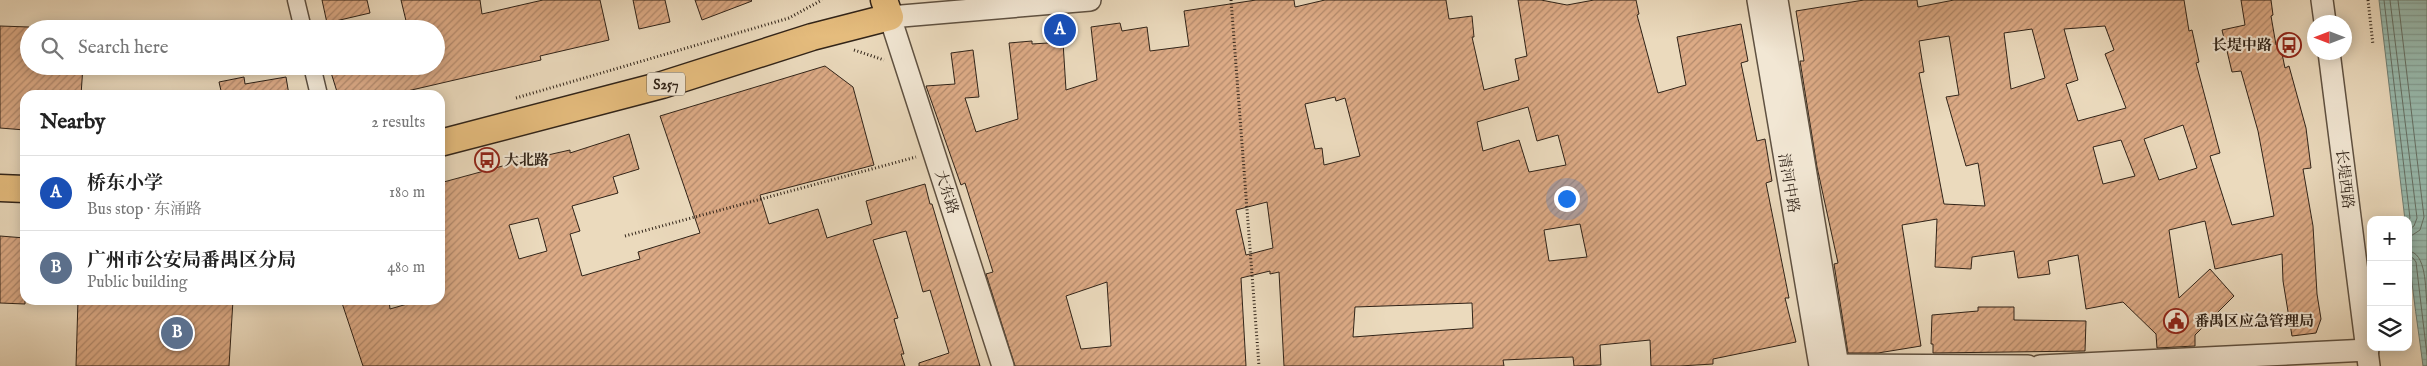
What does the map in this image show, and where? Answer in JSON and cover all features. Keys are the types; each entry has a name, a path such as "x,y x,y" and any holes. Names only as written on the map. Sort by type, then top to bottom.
{"main road":[{"name":"S257","path":"445,142 662,85 812,37 887,9"},
{"path":"0,188 20,189"}],"street":[{"path":"296,0 301,20"},
{"path":"887,9 1090,0"},
{"name":"清河中路","path":"1758,0 1829,365"},
{"name":"清河中路","path":"1777,0 1829,365"},
{"path":"2322,0 2324,15"},
{"name":"大东路","path":"887,9 1003,366"},
{"name":"长堤西路","path":"2330,60 2368,358"},
{"path":"314,75 318,90"},
{"path":"2040,366 2368,358"},
{"path":"1807,366 2028,366"}],"path":[{"path":"506,101 789,18 822,0"},
{"path":"1231,0 1259,366"},
{"path":"2368,0 2373,45"},
{"path":"625,236 934,152"}],"water":[{"path":"2379,0 2427,0 2427,366 2423,366 2412,274 2412,216 2405,216"}],"building":[{"path":"322,0 367,0 370,13 340,20 326,20"},
{"path":"401,0 480,0 482,14 543,0 600,0 609,40 540,56 541,60 412,90 336,90 332,75 445,75 445,20 406,20"},
{"path":"633,0 665,0 670,22 639,29"},
{"path":"695,0 751,0 752,1 702,20"},
{"path":"1256,0 1294,0 1295,7 1325,0 1446,0 1449,19 1472,16 1474,37 1472,37 1484,90 1519,80 1515,59 1527,56 1518,0 1541,0 1567,5 1594,0 1636,0 1639,14 1637,15 1658,93 1686,85 1677,37 1741,24 1748,61 1741,63 1757,141 1765,139 1772,181 1766,183 1789,298 1785,298 1796,342 1713,359 1713,364 1680,366 1651,366 1650,340 1600,345 1601,365 1574,366 1573,357 1503,360 1504,366 1284,366 1279,272 1270,274 1270,271 1241,278 1246,366 1015,366 986,274 993,272 965,183 961,185 926,86 955,84 951,53 973,50 979,97 965,98 976,132 1018,119 1009,43 1032,41 1032,44 1063,42 1066,90 1097,80 1091,27 1120,23 1122,31 1147,27 1150,51 1189,46 1184,11","holes":["1335,97 1336,101 1345,98 1360,156 1324,165 1322,148 1315,149 1305,104","1528,107 1537,141 1558,135 1566,165 1529,172 1519,140 1483,151 1477,122","1267,202 1273,248 1246,255 1236,210","1580,224 1587,257 1549,261 1544,230","1107,282 1111,346 1081,349 1066,296","1472,303 1473,328 1353,337 1355,307"]},
{"path":"1864,0 1917,0 1918,7 1954,0 2184,0 2189,31 2192,30 2199,62 2196,63 2220,153 2210,156 2232,225 2274,216 2258,131 2241,71 2232,72 2222,30 2245,25 2241,0 2271,0 2273,15 2271,16 2276,45 2280,44 2285,68 2289,66 2306,128 2311,168 2303,169 2313,226 2317,294 2321,319 2316,333 2292,336 2283,281 2282,254 2215,269 2205,221 2169,230 2179,298 2210,269 2234,296 2195,335 2195,346 2157,348 2156,334 2123,302 2086,309 2078,255 2048,261 2050,274 2018,278 2014,251 1972,257 1971,269 1935,267 1937,219 1902,225 1921,346 1878,353 1848,353 1834,264 1838,263 1817,167 1800,61 1804,61 1796,11","holes":["2105,26 2114,50 2105,54 2126,108 2078,121 2066,84 2078,80 2064,29","2032,29 2045,78 2011,89 2004,33","1949,36 1959,95 1946,97 1966,166 1978,163 1985,206 1944,204 1919,73 1924,72 1919,41","2183,125 2197,168 2159,180 2144,139","2121,140 2135,176 2103,184 2093,147"]},
{"path":"0,26 20,27 20,75 82,75 81,90 20,90 20,130 0,128"},
{"path":"825,66 853,87 874,165 760,195 769,224 818,209 827,238 872,224 866,201 925,184 980,366 919,366 919,363 949,353 930,290 923,292 906,231 873,240 898,318 894,319 904,354 901,354 905,366 363,366 343,305 390,305 390,309 404,305 445,305 445,182 521,161 570,150 570,153 629,134 639,169 613,177 618,193 572,206 580,231 570,234 582,276 640,259 638,252 700,233 660,116","holes":["538,218 547,251 519,259 509,225"]},
{"path":"244,77 245,84 286,77 288,90 221,90 219,82"},
{"path":"0,236 20,238 20,304 0,303"},
{"path":"78,305 233,305 229,366 76,366"},
{"path":"1978,307 2014,307 2014,320 2086,321 2085,351 1933,353 1933,344 1931,344 1932,315 1978,311"}],"place":[{"name":"桥东小学","path":"1060,30"},
{"name":"长堤中路","path":"2289,45"},
{"name":"大北路","path":"487,160"},
{"name":"番禺区应急管理局","path":"2176,321"},
{"name":"广州市公安局番禺区分局","path":"177,333"}]}
